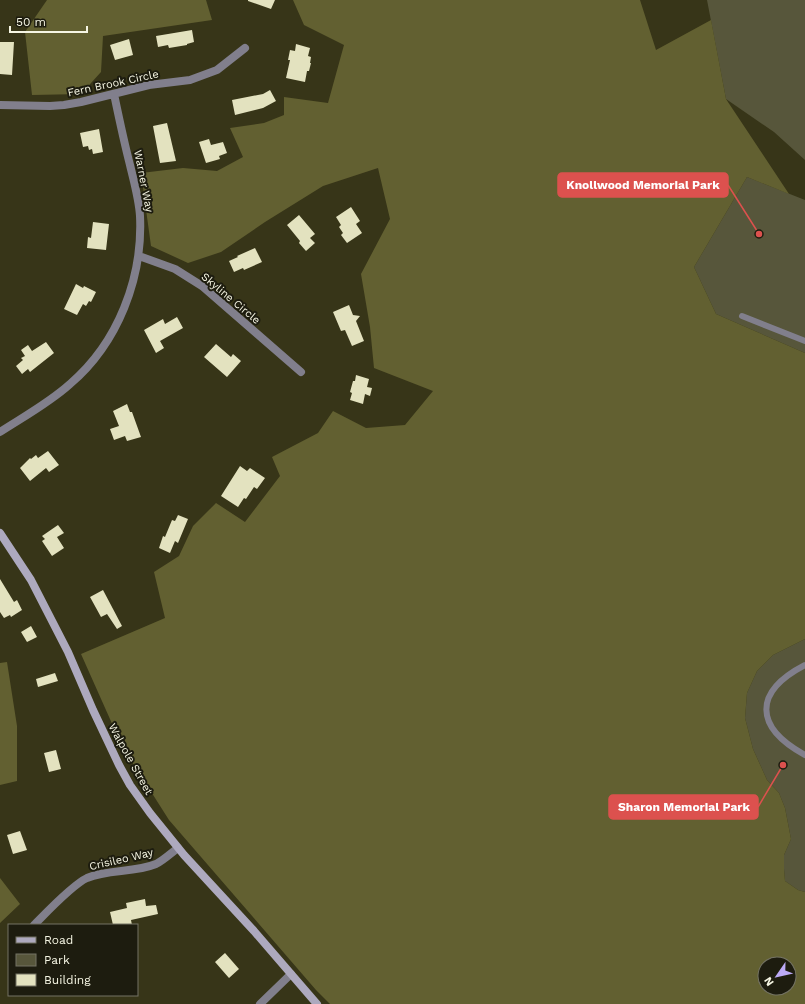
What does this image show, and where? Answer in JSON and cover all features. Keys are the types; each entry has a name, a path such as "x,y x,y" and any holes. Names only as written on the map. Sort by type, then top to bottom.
{"main road":[{"name":"Walpole Street","path":"0,533 31,580 68,652 119,765 150,813 178,848 317,1004"}],"street":[{"name":"Fern Brook Circle","path":"0,105 64,105 149,85 190,80 224,66 245,48"},
{"name":"Warner Way","path":"0,432 64,390 84,372 97,356 113,331 131,290 139,256 140,215 114,94"},
{"name":"Skyline Circle","path":"139,256 161,262 196,282 300,372"},
{"name":"Crisileo Way","path":"35,924 75,886 84,880 95,876 151,865 162,860 178,848"},
{"path":"260,1004 291,974"}],"lane":[{"path":"742,316 805,341"},
{"path":"805,665 788,674 774,689 767,703 767,712 771,727 788,743 805,754"}],"green space":[{"path":"707,0 805,0 805,160 774,132 726,99"},
{"path":"747,177 805,200 805,353 716,314 694,267"},
{"path":"805,639 805,892 798,890 785,881 784,855 791,839 785,808 779,793 767,780 753,749 745,718 747,693 757,671 773,655"}],"shaded area":[{"path":"47,0 206,0 212,20 103,36 101,72 81,94 32,95 25,32"},
{"path":"293,0 640,0 656,50 711,20 726,99 789,194 747,177 694,267 716,314 805,353 805,639 773,655 757,671 747,693 745,718 753,749 767,780 779,793 785,808 791,839 784,855 785,881 798,890 805,892 805,1004 330,1004 316,990 169,820 122,746 81,654 165,618 154,572 179,556 193,526 216,503 245,522 280,476 272,457 318,433 333,411 366,428 405,425 433,391 374,368 370,327 361,274 390,219 378,168 323,186 265,222 221,252 188,263 151,246 141,173 183,168 217,171 243,157 230,128 264,123 284,115 284,97 328,103 344,45 304,25"},
{"path":"7,662 17,726 17,781 0,785 0,663"},
{"path":"0,878 20,904 0,923"}],"building":[{"path":"248,0 275,0 271,9"},
{"path":"192,30 194,42 187,45 169,48 168,45 158,47 156,36"},
{"path":"129,39 133,55 115,60 110,45"},
{"path":"0,42 14,42 12,75 0,74"},
{"path":"296,44 310,48 308,56 311,57 311,63 309,71 307,71 305,82 286,78 290,60 288,60 290,50 295,51"},
{"path":"270,90 276,101 263,108 235,115 232,100 263,94"},
{"path":"167,123 176,161 160,163 153,126"},
{"path":"99,129 103,152 93,154 92,149 89,150 88,146 83,147 80,133"},
{"path":"209,139 211,145 223,142 227,153 219,156 220,159 206,163 199,142"},
{"path":"351,207 360,221 356,224 362,233 347,243 341,235 343,233 339,227 341,225 336,217"},
{"path":"299,215 315,234 310,238 315,243 306,251 287,225"},
{"path":"93,222 109,224 106,250 87,248 88,237 91,238"},
{"path":"255,248 262,262 244,270 243,268 234,272 229,261"},
{"path":"76,284 96,292 91,302 89,301 86,306 83,304 77,315 64,309"},
{"path":"349,305 353,315 360,316 356,321 364,341 352,346 345,330 341,331 333,312"},
{"path":"177,317 183,328 160,341 164,348 156,353 144,330 163,319 165,324"},
{"path":"46,342 54,353 30,372 28,369 22,374 16,366 23,360 21,358 25,356 21,350 28,345 32,351"},
{"path":"216,344 231,357 233,354 241,361 227,377 204,357"},
{"path":"356,375 369,379 367,387 372,388 370,396 365,394 363,404 350,400 352,393 350,392"},
{"path":"127,404 130,412 132,412 141,437 127,441 125,436 114,440 110,429 119,426 113,411"},
{"path":"48,451 59,465 49,472 46,468 30,481 20,468 30,458 31,459 36,455 38,458"},
{"path":"240,466 247,471 250,468 265,478 257,489 254,487 246,499 244,498 238,507 221,496"},
{"path":"178,515 188,519 178,543 175,541 170,553 159,548 163,536 165,537 172,520 175,521"},
{"path":"58,525 64,533 57,537 64,548 52,556 42,541 45,539 42,536"},
{"path":"0,579 14,602 17,600 22,610 11,617 10,615 4,618 0,612"},
{"path":"103,590 122,626 117,629 107,614 101,617 90,597"},
{"path":"31,626 37,637 27,642 21,632"},
{"path":"55,673 58,681 38,687 36,679"},
{"path":"56,750 61,769 49,772 44,753"},
{"path":"20,831 27,850 13,854 7,835"},
{"path":"145,899 146,906 156,905 158,914 131,920 132,924 113,924 110,912 127,908 126,903"},
{"path":"225,953 239,969 229,978 215,962"}],"place":[{"name":"Knollwood Memorial Park","path":"759,234"},
{"name":"Sharon Memorial Park","path":"783,765"}]}
